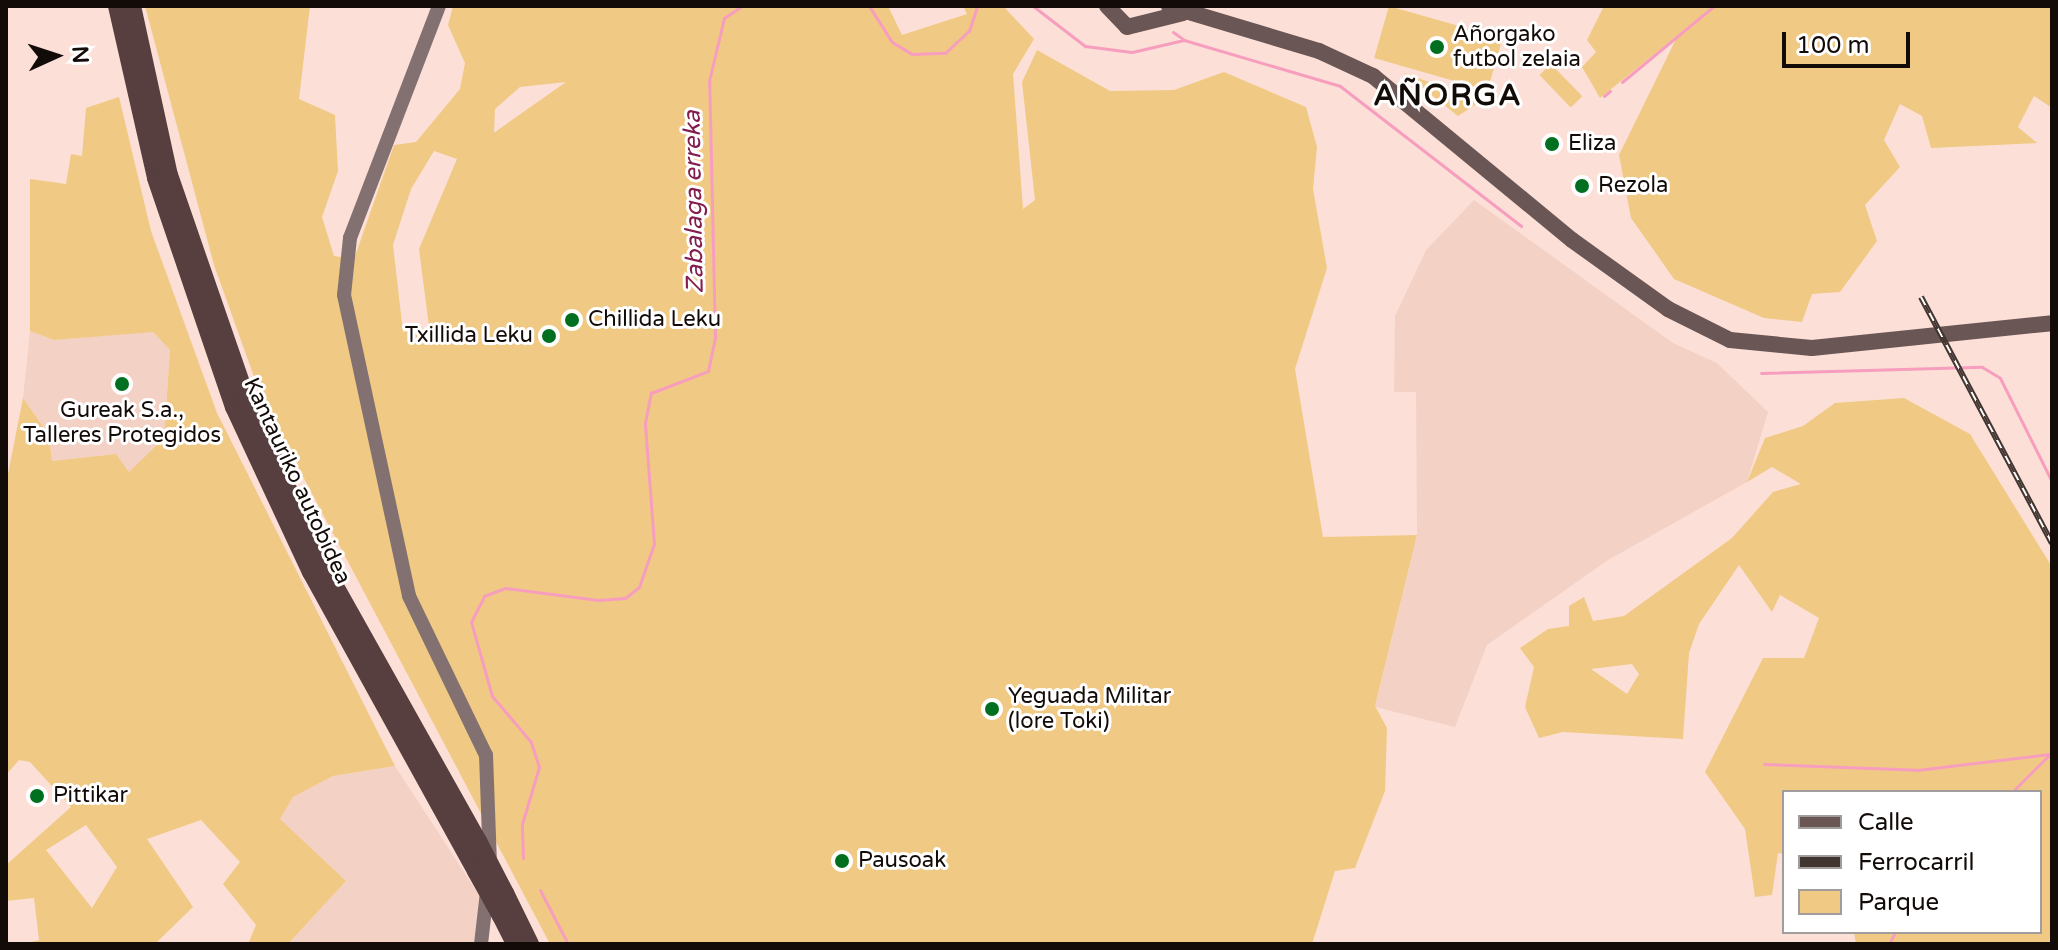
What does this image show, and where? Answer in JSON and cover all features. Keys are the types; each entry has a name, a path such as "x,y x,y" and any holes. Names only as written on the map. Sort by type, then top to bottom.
{"highway":[{"name":"Kantauriko autobidea","path":"117,6 156,178 234,407 311,572 515,944"},
{"name":"Kantauriko autobidea","path":"132,6 169,175 247,400 323,565 478,841 530,944"}],"main road":[{"path":"439,6 354,226 344,283 409,596 489,767 493,823 481,944"},
{"path":"1107,7 1127,27 1151,13 1177,10 1319,51 1373,76 1581,248 1676,314 1730,340 1785,349 2052,323"},
{"path":"2033,327 2052,332"}],"shaded area":[{"path":"1474,200 1673,343 1717,363 1768,412 1747,482 1608,560 1487,645 1455,727 1375,707 1417,535 1416,392 1394,392 1395,316 1426,250"},
{"path":"30,331 54,340 152,331 170,350 164,439 129,472 116,454 52,461 49,435 23,398"},
{"path":"395,766 479,895 474,944 288,944 346,881 279,819 293,797 333,776"}],"green space":[{"path":"145,6 310,6 299,99 335,115 338,171 322,217 334,256 354,259 394,145 416,142 460,89 465,63 448,25 453,6 888,6 902,35 967,14 963,6 1003,6 1034,39 1013,74 1023,209 1035,200 1022,82 1037,50 1110,91 1174,90 1224,72 1306,107 1317,147 1313,189 1327,268 1295,369 1323,537 1417,535 1375,706 1387,728 1385,791 1355,868 1335,871 1312,944 550,944 262,399 214,265","holes":["566,82 495,132 494,132 495,109 520,87","434,151 457,159 419,249 429,327 403,332 393,245 411,189"]},
{"name":"Añorgako futbol zelaia","path":"1389,6 1502,39 1488,90 1374,58"},
{"path":"1604,6 2052,6 2052,108 2034,96 2018,127 2037,143 1931,148 1922,116 1900,104 1884,140 1900,167 1865,205 1877,241 1840,292 1812,294 1802,322 1764,318 1674,279 1631,218 1619,155 1678,35 1600,98 1582,67 1596,52 1587,40"},
{"path":"1551,64 1582,96 1571,107 1539,75"},
{"path":"1404,73 1474,98 1478,103 1458,116"},
{"path":"119,97 151,231 217,413 395,766 333,776 293,797 280,819 346,881 288,944 248,944 256,925 223,884 240,862 201,820 147,839 193,907 155,944 24,944 39,940 34,898 6,901 6,865 71,807 30,762 19,760 6,775 6,484 23,398 49,435 52,461 116,454 129,472 164,438 170,350 153,332 54,340 30,331 30,179 66,184 71,154 82,156 86,108","holes":["86,825 117,867 92,908 46,850"]},
{"path":"1904,398 1970,434 2052,567 2052,944 1856,944 1854,934 2042,934 2042,790 1782,790 1782,854 1778,853 1772,895 1755,897 1745,829 1705,772 1763,658 1804,658 1819,618 1780,595 1772,612 1739,565 1699,624 1689,653 1683,739 1563,732 1539,738 1525,707 1534,667 1520,648 1548,629 1569,626 1569,606 1584,597 1593,621 1624,616 1732,538 1773,492 1801,484 1772,467 1747,482 1765,438 1803,426 1835,403","holes":["1632,664 1639,674 1627,694 1591,669"]}],"waterway":[{"name":"Zabalaga erreka","path":"523,858 522,824 539,767 531,742 492,696 471,622 484,596 505,588 598,600 625,598 639,587 654,544 645,423 651,393 708,371 715,337 709,81 724,18 742,6"},
{"name":"Zabalaga erreka","path":"869,6 892,42 912,54 945,53 969,31 977,6"},
{"path":"1033,6 1085,46 1132,52 1184,40 1340,86 1521,226"},
{"path":"1622,82 1714,6"},
{"path":"1173,32 1183,39"},
{"path":"1604,96 1610,91"},
{"path":"1761,373 1982,367 2000,378 2052,482"},
{"path":"2014,790 2052,752"},
{"path":"1764,764 1917,770 2049,754"},
{"name":"Zabalaga erreka","path":"540,890 568,944"},
{"path":"1889,944 1894,934"}],"railway":[{"path":"1921,297 2052,543"}],"place":[{"name":"Añorgako futbol zelaia","path":"1437,47"},
{"name":"Eliza","path":"1552,144"},
{"name":"Rezola","path":"1582,186"},
{"name":"Chillida Leku","path":"572,320"},
{"name":"Txillida Leku","path":"549,336"},
{"name":"Gureak S.a., Talleres Protegidos","path":"122,384"},
{"name":"Yeguada Militar (lore Toki)","path":"992,709"},
{"name":"Pittikar","path":"37,796"},
{"name":"Pausoak","path":"842,861"}],"district":[{"name":"AÑORGA","path":"1448,96"}]}
